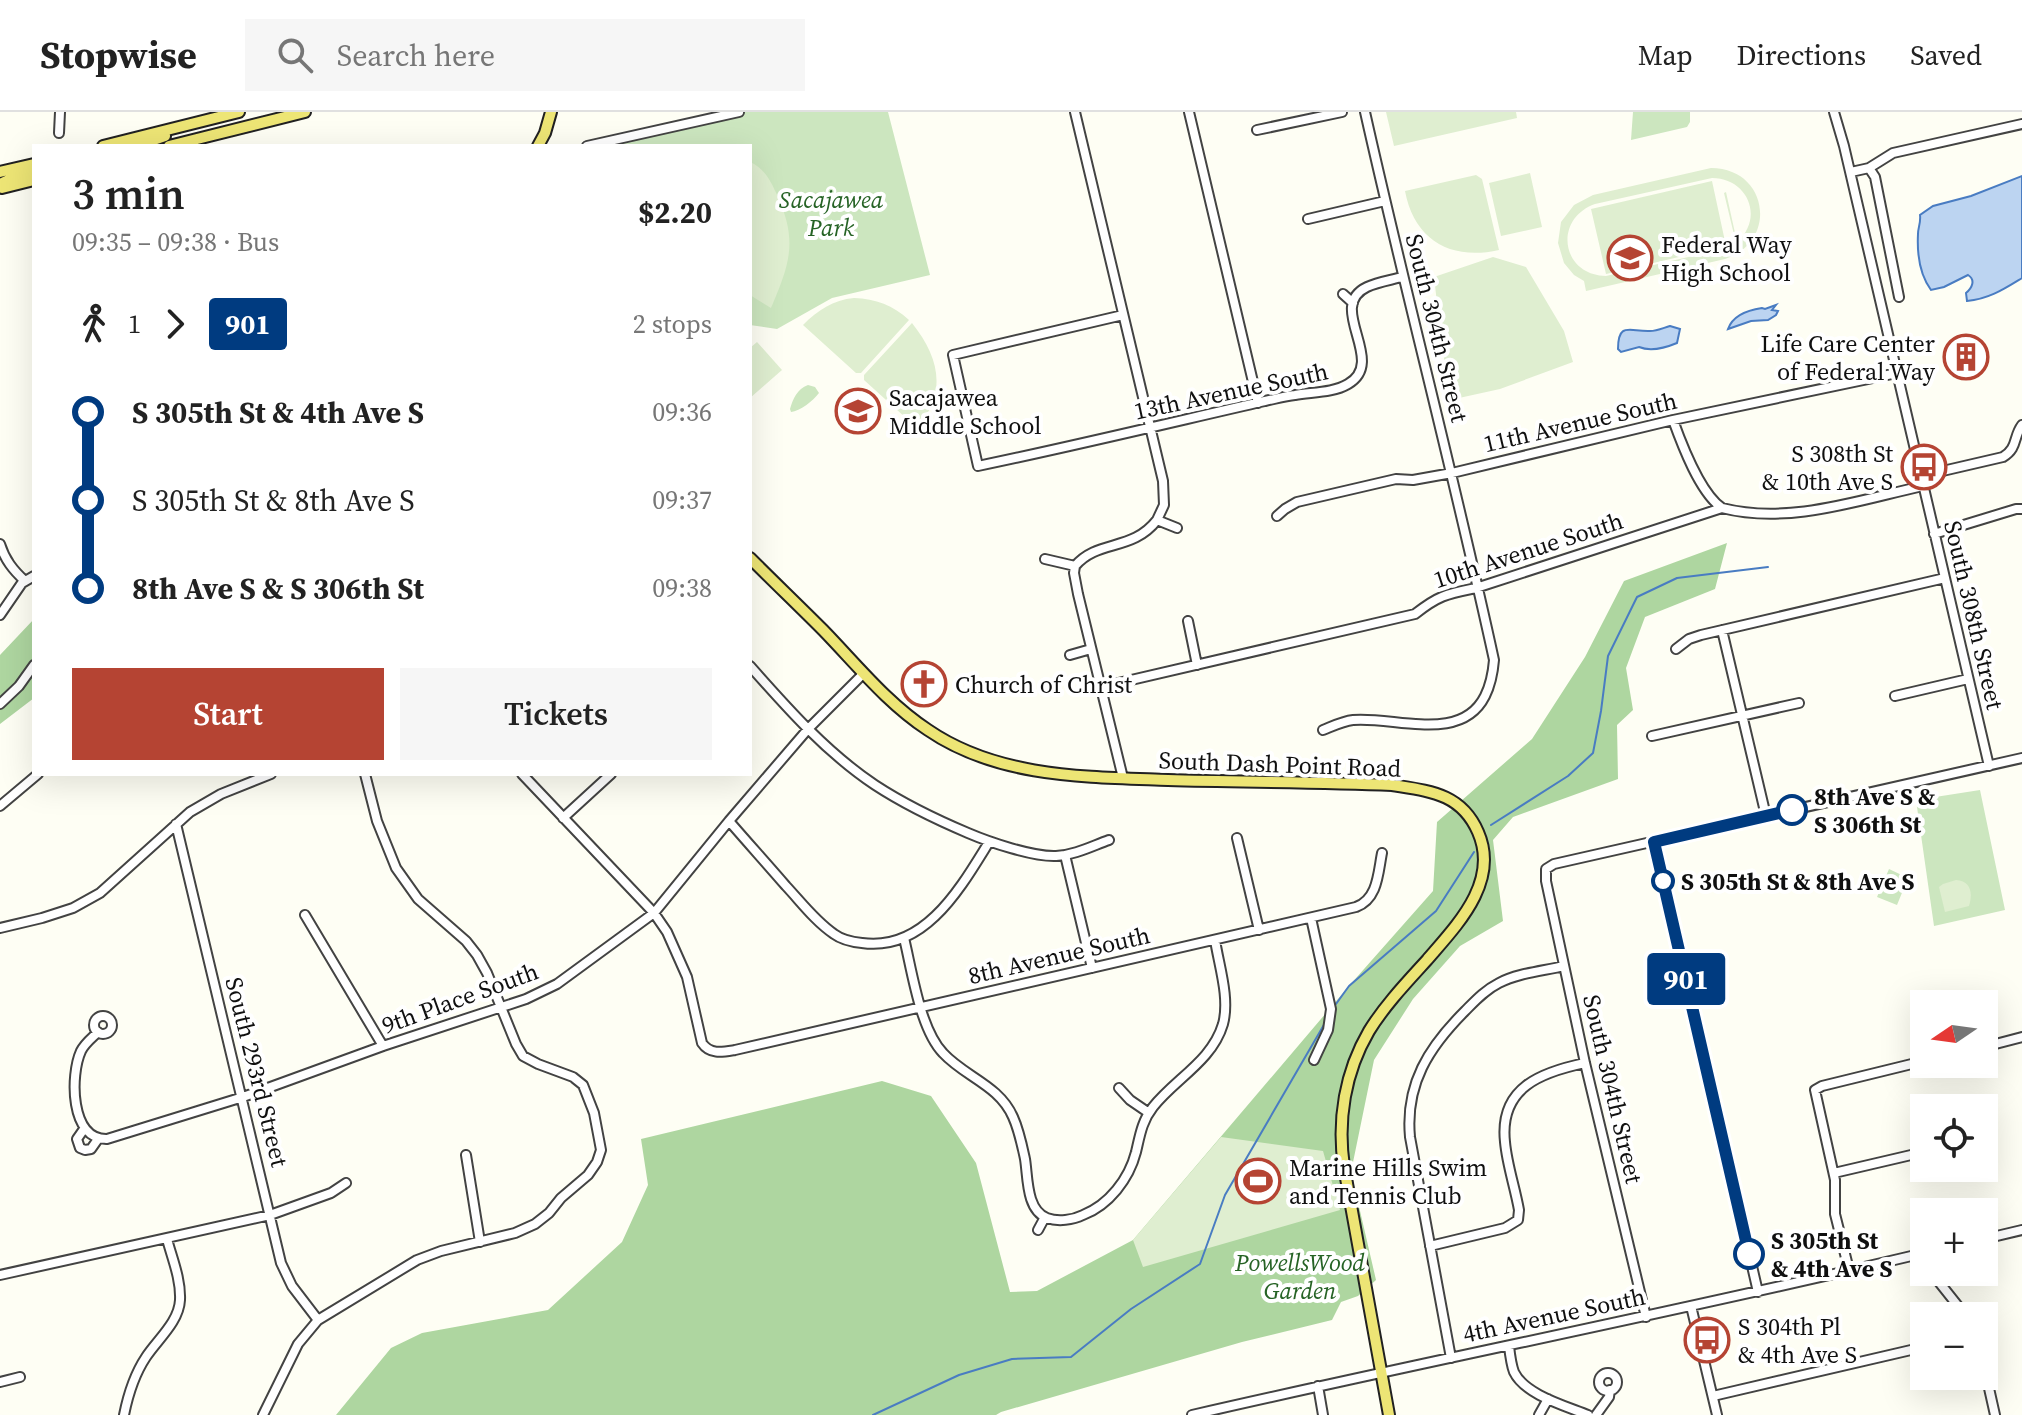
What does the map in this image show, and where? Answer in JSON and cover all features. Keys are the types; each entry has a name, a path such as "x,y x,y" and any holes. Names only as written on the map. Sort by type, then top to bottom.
{"main road":[{"path":"111,144 239,112"},
{"path":"177,144 305,112"},
{"path":"539,144 551,112"},
{"path":"145,144 196,123"},
{"path":"0,172 32,164"},
{"path":"0,186 17,176 32,172"},
{"path":"0,186 32,180"},
{"name":"South Dash Point Road","path":"752,560 902,711 930,732 1003,764 1064,775 1392,785 1434,792 1460,805 1469,815 1477,828 1484,854 1475,896 1447,937 1385,1008 1368,1033 1354,1064 1342,1112 1341,1151 1389,1415"}],"street":[{"path":"59,133 60,112"},
{"path":"596,144 739,112"},
{"path":"1075,112 1163,481 1164,505 1148,531 1139,538 1093,552 1075,566 1075,580 1123,778"},
{"path":"1189,112 1258,403"},
{"path":"1257,130 1342,112"},
{"name":"South 304th Street","path":"1323,730 1356,720 1411,719 1455,726 1477,707 1486,694 1494,660 1365,112"},
{"name":"South 308th Street","path":"1837,112 1989,766"},
{"path":"1851,172 1869,168 1893,153 2022,124"},
{"path":"1869,168 1875,177 1899,297"},
{"path":"1308,219 1385,201"},
{"path":"1343,294 1353,303 1366,287 1402,277"},
{"name":"13th Avenue South","path":"1123,315 953,355 978,466 1293,395 1338,388 1357,378 1362,364 1351,311 1353,303"},
{"name":"11th Avenue South","path":"1277,516 1297,502 1396,479 1413,480 1452,473 1673,420 1897,373"},
{"path":"1357,378 1368,381"},
{"path":"1673,420 1708,494 1722,508"},
{"name":"10th Avenue South","path":"1101,687 1415,614 1444,595 1476,588 1722,508 1756,514 1792,513 1922,481 2003,457 2012,450 2022,425"},
{"path":"1934,534 2022,509"},
{"path":"1157,520 1177,528"},
{"path":"0,544 13,570 30,578 0,615"},
{"path":"1045,559 1075,566"},
{"path":"1676,649 1696,636 1945,578"},
{"path":"1188,621 1197,665"},
{"path":"1722,630 1766,816"},
{"path":"1070,655 1091,649"},
{"path":"0,704 32,668"},
{"path":"752,668 808,729 853,769 893,796 945,823 989,842 1043,855 1075,853 1109,840"},
{"name":"9th Place South","path":"91,1134 91,1149 80,1148 77,1139 91,1134 118,1136 243,1097 383,1046 501,1008 557,984 654,913 808,729 863,674"},
{"path":"1895,696 1968,679"},
{"path":"1652,736 1799,703"},
{"path":"1758,1292 1654,842 2022,758"},
{"path":"0,806 36,776"},
{"path":"0,928 73,908 100,893 176,824 208,800 266,776"},
{"path":"263,1415 298,1344 318,1320 417,1260 515,1233 542,1219 588,1175 599,1156 601,1145 583,1085 573,1077 523,1056 477,955 466,941 418,899 396,868 377,821 366,776"},
{"path":"524,776 654,913"},
{"path":"563,818 609,776"},
{"path":"729,821 809,912 835,935 851,942 871,945 888,943 918,931 961,886 989,842"},
{"name":"South 293rd Street","path":"176,824 284,1270 318,1320"},
{"path":"1237,838 1259,930"},
{"name":"South 304th Street","path":"1646,1317 1585,1063 1546,869 1554,864 1654,842"},
{"name":"8th Avenue South","path":"654,913 679,956 695,1004 701,1040 705,1048 718,1052 1356,907 1367,902 1374,890 1382,853"},
{"path":"1065,855 1092,968"},
{"path":"305,915 383,1046"},
{"path":"1311,918 1331,1009 1328,1030 1314,1060"},
{"path":"904,938 931,1038 962,1070 990,1087 1008,1108 1021,1143 1031,1199 1045,1217 1058,1220 1079,1217 1112,1197 1133,1162 1140,1131 1149,1113 1203,1059 1219,1035 1224,1017 1224,997 1215,940"},
{"path":"1451,1358 1410,1137 1411,1097 1418,1075 1432,1050 1481,995 1513,977 1564,966"},
{"path":"91,1134 75,1091 75,1070 82,1049 98,1032"},
{"path":"1998,1043 2022,1037"},
{"path":"1430,1246 1498,1230 1518,1220 1519,1210 1505,1142 1509,1109 1532,1081 1546,1073 1585,1063"},
{"path":"1849,1270 1835,1214 1834,1173 1816,1090 1910,1064"},
{"path":"1119,1088 1149,1113"},
{"path":"466,1155 480,1242"},
{"path":"1834,1173 1910,1155"},
{"path":"0,1275 270,1215 331,1193 346,1183"},
{"path":"1038,1230 1045,1217"},
{"path":"1998,1236 2022,1230"},
{"path":"124,1415 139,1368 173,1322 178,1310 179,1287 167,1239"},
{"name":"4th Avenue South","path":"1192,1415 1910,1256"},
{"path":"1942,1286 1955,1302"},
{"path":"1691,1306 1717,1415"},
{"path":"1509,1346 1515,1374 1529,1388 1588,1415"},
{"path":"1713,1396 1910,1350"},
{"path":"0,1382 20,1377"},
{"path":"1318,1386 1323,1415"},
{"path":"1596,1415 1609,1397 1610,1390"},
{"path":"1989,1390 1995,1415"},
{"path":"1539,1415 1548,1399"}],"green space":[{"name":"Sacajawea Park","path":"739,112 888,112 930,275 832,298 777,329 752,325 752,144 596,144"},
{"path":"1386,112 1516,112 1517,118 1394,146"},
{"path":"1633,112 1690,112 1690,122 1687,127 1631,140"},
{"path":"752,163 770,180 788,226 787,265 771,308 752,296"},
{"path":"1711,168 1730,171 1745,180 1755,192 1760,207 1759,222 1754,237 1742,250 1725,259 1586,291 1584,281 1564,263 1558,243 1561,222 1574,205 1593,195","holes":["1712,178 1735,184 1743,192 1751,211 1750,221 1737,242 1724,193 1736,243 1723,249 1606,276 1591,273 1572,257 1568,233 1573,221 1582,211 1595,204"]},
{"path":"1530,173 1542,227 1501,236 1489,183"},
{"path":"1476,175 1482,179 1499,250 1465,252 1437,243 1417,222 1405,191"},
{"path":"1712,181 1726,246 1606,274 1591,209"},
{"path":"1493,257 1526,267 1564,331 1573,362 1500,389 1459,398 1452,394 1443,354 1434,277"},
{"path":"854,298 884,304 909,320 861,373 856,373 803,325 826,307"},
{"path":"912,323 929,349 936,375 933,401 917,428 864,380 864,375"},
{"path":"757,342 782,370 752,396 752,346"},
{"path":"808,385 815,387 819,393 806,405 791,412 796,395"},
{"name":"PowellsWood Garden","path":"1727,543 1715,589 1645,617 1626,668 1633,710 1617,725 1618,779 1513,817 1493,840 1503,921 1460,946 1413,999 1374,1060 1351,1172 1376,1280 1358,1296 1341,1302 1332,1320 1242,1342 996,1415 336,1415 391,1348 422,1333 548,1310 622,1242 648,1185 641,1139 882,1081 931,1096 976,1163 1010,1292 1037,1291 1133,1240 1433,891 1437,822 1532,739 1585,657 1624,581"},
{"path":"32,621 32,700 0,724 0,655"},
{"path":"1980,790 2005,910 1934,926 1916,800"},
{"path":"1889,869 1908,878 1897,905 1877,897"},
{"path":"1956,880 1970,888 1969,906 1945,912 1939,887"},
{"name":"Marine Hills Swim and Tennis Club","path":"1221,1137 1323,1151 1340,1210 1143,1267 1133,1240"}],"water":[{"path":"2022,176 2022,278 1975,300 1967,301 1966,293 1972,282 1968,275 1931,290 1924,278 1919,256 1920,215 1933,206 1971,196"},
{"path":"1776,305 1772,310 1778,311 1776,315 1768,320 1751,321 1728,329 1733,320 1742,314"},
{"path":"1670,326 1680,329 1677,343 1663,348 1639,347 1621,352 1618,349 1623,331 1653,331"}],"waterway":[{"path":"1491,825 1568,776 1593,753 1608,656 1637,597 1677,578 1768,567"},
{"path":"1336,1004 1349,986 1436,911 1474,852"},
{"path":"873,1415 959,1375 1012,1359 1071,1357 1131,1309 1200,1264 1225,1195 1325,1023"}],"bus line":[{"name":"901","path":"1749,1254 1654,842 1792,810"}],"place":[{"name":"Federal Way High School","path":"1630,258"},
{"name":"Life Care Center of Federal Way","path":"1966,357"},
{"name":"Sacajawea Middle School","path":"858,411"},
{"name":"S 308th St & 10th Ave S","path":"1924,467"},
{"name":"Church of Christ","path":"924,684"},
{"name":"8th Ave S & S 306th St","path":"1792,810"},
{"name":"S 305th St & 8th Ave S","path":"1663,881"},
{"name":"Marine Hills Swim and Tennis Club","path":"1258,1181"},
{"name":"S 305th St & 4th Ave S","path":"1749,1254"},
{"name":"S 304th Pl & 4th Ave S","path":"1707,1340"}]}
